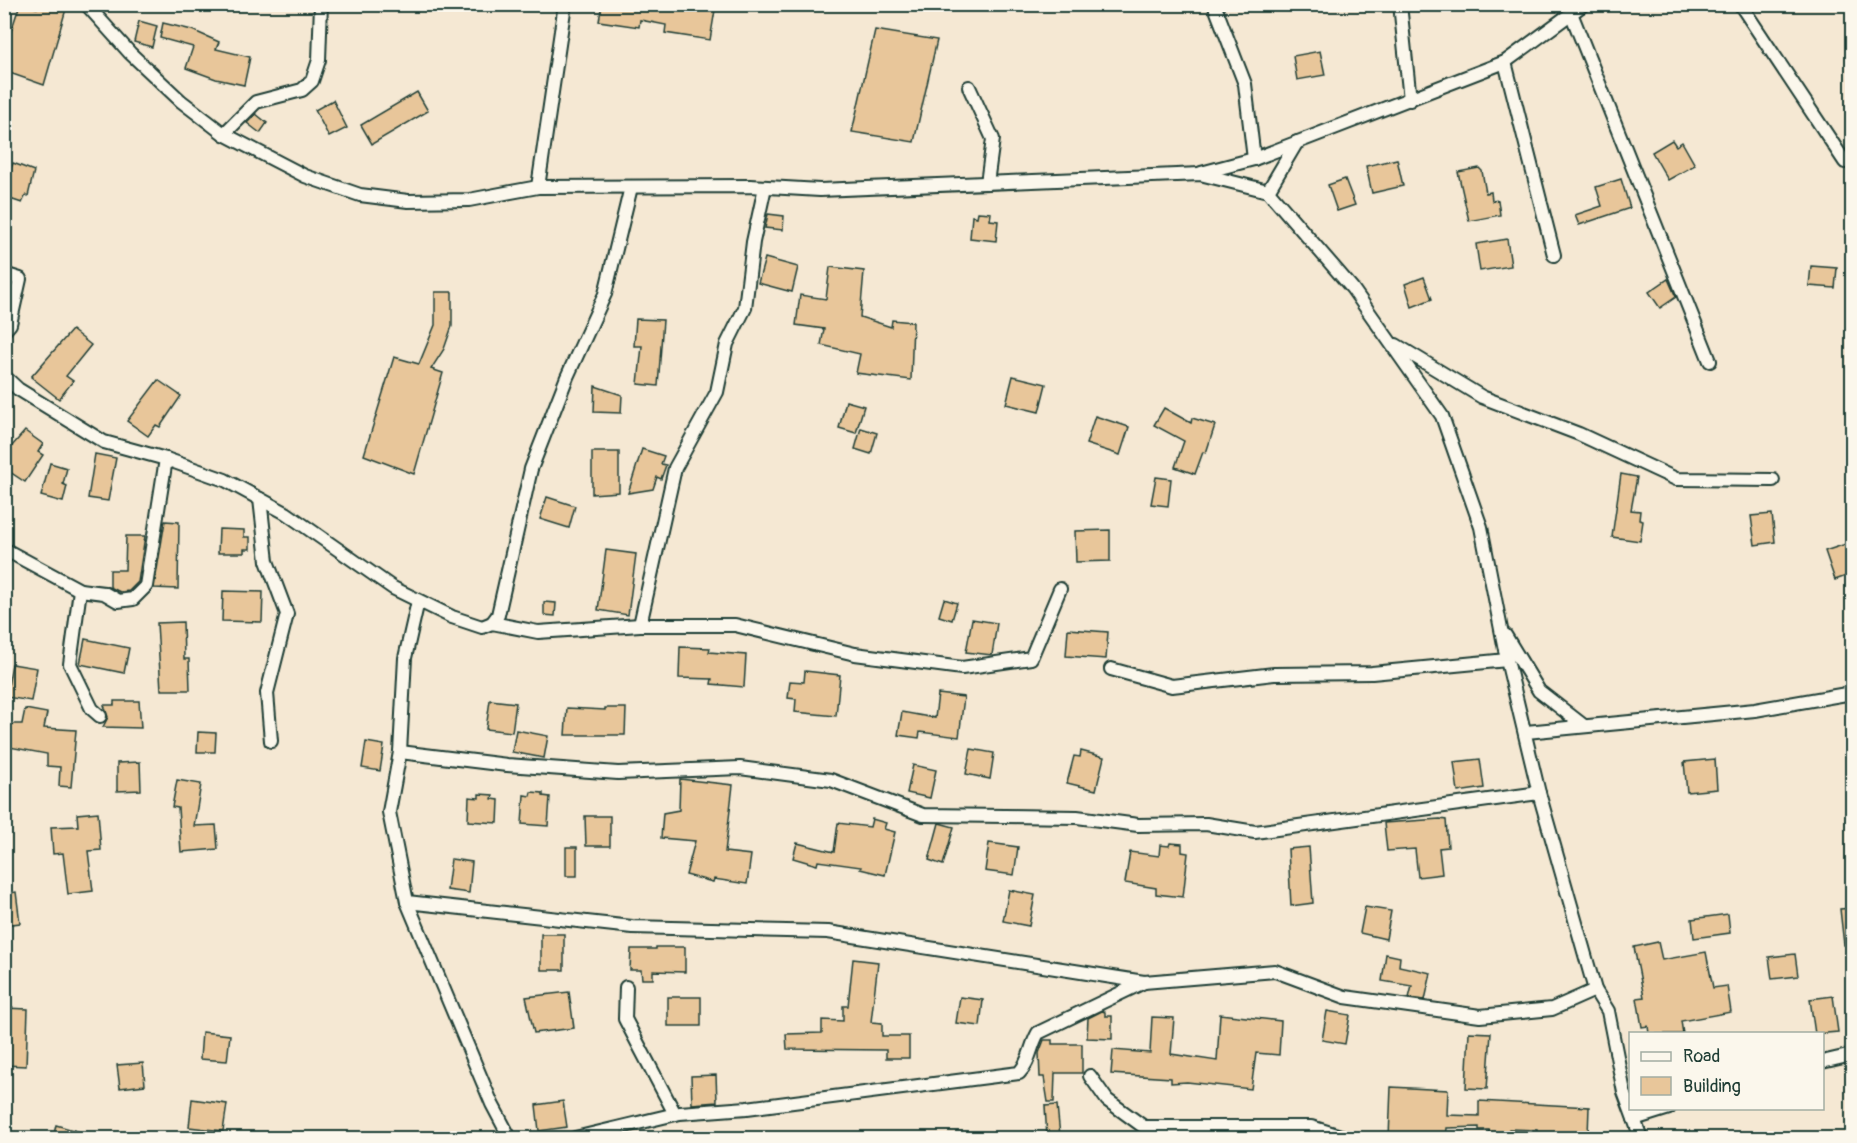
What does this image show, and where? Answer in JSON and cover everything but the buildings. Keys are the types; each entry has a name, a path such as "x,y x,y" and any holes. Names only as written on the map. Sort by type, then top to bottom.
{"street":[{"path":"86,4 130,53 181,101 224,134 305,176 360,195 408,201 469,200 538,187 765,187 820,190 1200,174 1254,159 1505,62 1584,4"},
{"path":"224,134 256,102 302,90 312,81 319,60 321,4"},
{"path":"538,187 565,4"},
{"path":"1214,4 1245,84 1254,159"},
{"path":"1400,4 1410,100"},
{"path":"1740,4 1845,162"},
{"path":"1571,13 1710,362"},
{"path":"1505,62 1554,255"},
{"path":"969,87 993,139 987,183"},
{"path":"1268,191 1297,142"},
{"path":"1200,174 1268,191 1352,288 1393,343 1442,416 1481,527 1507,660 1539,793 1595,990 1608,1011 1624,1092 1629,1106"},
{"path":"4,376 18,389 104,442 166,459 225,480 286,513 393,588 452,617 482,627 492,623 498,615 531,469 567,377 604,294 631,187"},
{"path":"640,625 675,468 717,392 727,344 745,308 753,242 765,187"},
{"path":"4,274 20,279 10,324 4,332"},
{"path":"1393,343 1482,397 1579,434 1676,479 1773,480"},
{"path":"4,549 80,590 104,593 118,601 133,598 146,586 166,459"},
{"path":"260,500 267,561 287,614 267,693 271,741"},
{"path":"492,623 538,632 640,625 735,625 855,654 962,668 1031,657 1060,589"},
{"path":"80,590 70,664 92,708 100,716"},
{"path":"418,601 405,658 400,752 390,812 407,902 492,1104 510,1138"},
{"path":"1502,629 1539,692 1584,726"},
{"path":"1111,669 1172,686 1274,674 1372,673 1507,660"},
{"path":"1526,732 1755,710 1852,693"},
{"path":"400,752 507,765 618,773 740,768 831,780 923,815 1077,817 1138,825 1206,824 1254,832 1539,793"},
{"path":"407,902 632,927 828,932 1144,982 1275,971 1345,997 1480,1016 1552,1009 1595,990"},
{"path":"575,1138 675,1114 794,1102 1019,1073 1028,1062 1030,1046 1038,1033 1144,982"},
{"path":"626,987 625,1019 675,1114"},
{"path":"1824,1062 1852,1055"},
{"path":"1090,1077 1107,1100 1144,1127 1311,1127 1347,1138"},
{"path":"1631,1110 1641,1138"},
{"path":"1634,1119 1663,1110"}]}
